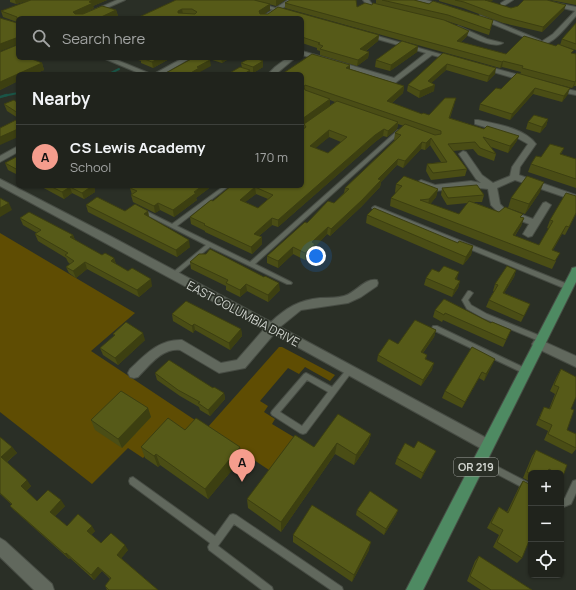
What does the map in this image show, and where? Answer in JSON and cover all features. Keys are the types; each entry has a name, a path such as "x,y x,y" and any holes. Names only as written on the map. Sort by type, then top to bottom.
{"main road":[{"name":"OR 219","path":"417,589 524,371 576,271"}],"street":[{"path":"84,16 122,0"},
{"path":"243,0 299,16"},
{"path":"267,16 292,0"},
{"path":"366,0 370,5 391,10"},
{"path":"422,0 449,7"},
{"path":"504,4 510,0"},
{"path":"534,0 576,11 555,35 543,43"},
{"path":"472,14 554,47"},
{"path":"450,25 485,40 500,43"},
{"path":"357,32 460,61"},
{"path":"304,54 395,81 430,53"},
{"path":"111,60 143,72"},
{"path":"162,72 184,60"},
{"path":"273,72 289,60"},
{"path":"474,65 532,81"},
{"path":"547,85 576,93"},
{"path":"478,122 522,136 529,140 532,144 516,167 514,173 515,177"},
{"path":"0,159 16,150"},
{"path":"463,154 479,177 492,187 496,205 501,210 535,222"},
{"path":"412,180 434,188 471,184 492,187 515,177 576,198"},
{"name":"EAST COLUMBIA DRIVE","path":"0,182 487,445"},
{"path":"528,234 546,205"},
{"path":"134,373 165,346 176,344 182,345 219,368 241,364 272,329 286,315 296,308 308,303 320,301 338,302 349,299 359,294 373,283"},
{"path":"539,342 576,362"},
{"path":"0,546 46,590"}],"lane":[{"path":"251,264 403,128 396,126"},
{"path":"173,226 224,188"},
{"path":"374,208 568,287"},
{"path":"140,210 289,283"},
{"path":"173,275 210,244"},
{"path":"470,293 465,300 468,306 485,316 539,342"},
{"path":"435,328 524,371"},
{"path":"334,391 306,376 275,413 304,431 334,391 349,371"},
{"path":"479,461 528,486"},
{"path":"133,481 216,542"},
{"path":"564,503 568,501 576,484"},
{"path":"269,590 212,547 233,518 339,590"}],"shaded area":[{"path":"0,233 135,313 91,351 207,428 279,347 282,347 335,375 330,381 305,367 299,374 288,368 260,401 268,406 264,412 275,419 272,424 297,439 272,472 230,444 187,439 171,429 143,458 128,448 92,484 0,412"}],"building":[{"path":"31,0 92,0 89,2 93,3 73,12 75,14 83,14 102,6 116,10 103,16 16,17 1,11"},
{"path":"176,0 254,0 270,4 259,11 260,14 268,14 278,7 379,35 360,49 369,52 358,60 320,49 323,46 318,44 320,43 304,38 304,16 141,16","holes":["182,9 192,9 197,12 195,14 178,13 178,11"]},
{"path":"290,0 356,0 357,7 365,3 372,5 373,3 444,20 469,31 457,41 506,54 524,36 556,46 558,44 574,50 571,53 576,54 576,80 575,82 522,68 523,66 502,62 285,3"},
{"path":"382,0 414,0 429,4 433,1 493,20 490,30 448,15"},
{"path":"455,0 485,0 511,8 518,6 524,0 547,0 566,5 543,27 504,17"},
{"path":"0,18 16,23 16,38 0,44"},
{"path":"576,23 576,44 562,39"},
{"path":"402,41 418,46 391,65 376,60"},
{"path":"16,45 16,60 34,60 42,63 22,72 16,72 16,75 0,82 0,52"},
{"path":"443,53 496,68 489,76 447,64 428,81 435,85 420,91 408,85"},
{"path":"312,54 350,65 346,68 404,86 387,101 422,114 429,115 445,98 456,98 449,118 484,129 487,126 519,136 510,146 483,137 496,154 480,148 475,142 448,144 467,169 433,173 427,164 447,162 431,138 426,143 422,142 405,161 398,159 378,179 381,180 362,200 331,229 328,227 312,242 315,244 305,253 293,247 278,261 267,256 305,222 307,223 328,201 334,203 349,189 345,188 401,135 395,133 405,124 435,135 441,134 441,131 305,85 304,87 304,72 285,72"},
{"path":"189,60 210,60 197,67 199,68 192,72 168,72"},
{"path":"246,60 263,61 253,67 241,63"},
{"path":"240,67 250,70 247,72 231,72"},
{"path":"517,73 570,88 564,96 535,88 512,114 480,104 496,88 501,89"},
{"path":"304,87 305,90 330,99 304,118"},
{"path":"14,100 16,102 16,112 4,104"},
{"path":"337,101 398,122 388,131 384,129 375,135 278,220 272,218 254,234 262,237 251,247 190,217 229,188 254,188 240,200 258,208 273,195 257,188 304,188 304,128 306,127 304,124","holes":["329,130 347,137 328,153 310,146"]},
{"path":"534,115 548,119 542,127 528,122"},
{"path":"16,120 16,130 0,137 0,128"},
{"path":"550,144 564,148 560,154 576,159 576,179 531,164 536,156 541,157"},
{"path":"16,157 16,169 5,163"},
{"path":"404,176 438,189 429,199 420,200 459,214 469,201 499,212 505,207 523,214 520,217 524,218 513,235 539,245 553,221 550,220 566,193 576,196 576,213 569,227 566,226 552,250 560,253 555,261 391,198 402,186 396,184"},
{"path":"527,176 544,182 529,204 511,198"},
{"path":"477,185 484,195 448,198 442,188"},
{"path":"54,188 68,188 62,192"},
{"path":"72,188 89,188 82,193"},
{"path":"130,188 199,188 194,192 196,193 173,210 158,203 154,206 131,195 137,191"},
{"path":"97,197 125,211 135,204 148,211 144,214 189,240 176,250 86,205"},
{"path":"0,198 9,203 0,208"},
{"path":"374,208 458,243 459,241 473,246 466,257 367,215"},
{"path":"29,212 73,235 70,237 102,255 105,253 114,258 111,261 128,271 132,268 151,279 137,290 85,262 73,271 66,267 74,261 65,255 68,253 35,234 41,230 20,218"},
{"path":"210,249 264,277 265,276 279,283 268,295 246,284 240,290 226,283 228,280 190,262 199,254 206,254"},
{"path":"444,266 459,272 455,279 460,281 454,290 426,278 432,269 439,272"},
{"path":"507,266 516,270 503,293 530,304 524,316 489,300 498,285 495,284"},
{"path":"444,299 491,323 492,322 511,330 506,340 435,310"},
{"path":"186,301 241,329 229,343 194,324 192,326 172,314"},
{"path":"415,320 436,330 421,352 427,355 425,359 434,363 423,380 378,355 389,339 398,344"},
{"path":"126,322 143,333 115,358 100,348 115,335 113,334"},
{"path":"472,347 495,359 486,374 482,372 465,402 445,391"},
{"path":"169,360 213,388 214,387 224,393 208,410 198,403 200,402 178,390 155,373"},
{"path":"561,369 576,377 576,397 571,409 574,410 567,430 576,434 576,448 548,434 552,425 539,419 544,407 550,409 559,387 554,385"},
{"path":"121,391 148,408 118,439 91,420"},
{"path":"338,414 371,434 356,455 337,443 281,522 247,499 295,435 314,447"},
{"path":"168,418 185,430 196,418 240,447 205,489 156,454 154,456 141,447"},
{"path":"0,437 12,447 1,457 27,480 21,486 37,501 48,490 61,500 50,512 67,526 78,514 92,526 87,531 101,543 111,533 125,545 117,555 158,590 109,590 105,586 111,578 98,567 91,575 10,506 12,504 0,493"},
{"path":"418,441 436,451 423,473 397,458 405,443 414,448"},
{"path":"536,450 567,465 564,473 564,470 549,469 528,470 527,472"},
{"path":"523,481 528,484 528,543 522,558 497,542 503,530 491,523 499,507 508,513"},
{"path":"370,491 398,510 386,529 357,510"},
{"path":"312,505 371,542 354,575 293,535"},
{"path":"479,556 532,590 491,590 470,576"}],"waterway":[{"path":"113,72 119,69"},
{"path":"5,96 16,93"},
{"path":"0,97 5,96"}],"place":[{"name":"CS Lewis Academy","path":"242,482"}]}
